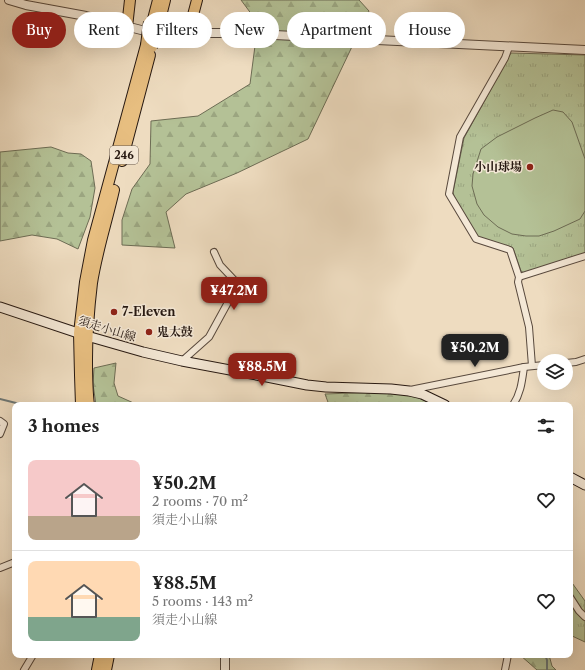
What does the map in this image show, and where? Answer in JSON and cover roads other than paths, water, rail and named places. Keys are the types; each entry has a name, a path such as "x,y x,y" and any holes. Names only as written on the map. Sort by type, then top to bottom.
{"highway":[{"path":"128,12 130,0"},
{"path":"153,12 154,0"},
{"path":"155,12 158,0"},
{"path":"159,12 165,0"},
{"path":"194,12 197,0"},
{"name":"246","path":"85,401 83,335 85,282 93,240 148,48"},
{"path":"97,670 99,658"},
{"path":"106,670 108,658"}],"main road":[{"name":"須走小山線","path":"0,307 83,335 143,352 182,361 307,385 409,391 422,394 437,402"},
{"path":"573,479 585,485"}],"street":[{"path":"9,0 26,5 74,14"},
{"path":"212,33 231,33 585,50"},
{"path":"509,47 505,58 460,137 449,194 476,239 510,250 519,277 518,282 529,328 532,366"},
{"path":"182,361 209,337 238,284 220,265 214,252"},
{"path":"519,277 585,256"},
{"path":"573,362 585,359"},
{"path":"409,391 537,366"},
{"path":"515,402 521,390 524,367"},
{"path":"0,421 4,424 0,434"},
{"path":"0,567 12,563"},
{"path":"573,601 585,617"},
{"path":"24,670 31,658"},
{"path":"225,658 225,670"},
{"path":"505,670 507,658"}],"waterway":[{"path":"0,399 12,402"},
{"path":"546,658 547,670"}],"place":[{"name":"小山球場","path":"530,167"},
{"name":"7-Eleven","path":"114,312"},
{"name":"鬼太鼓","path":"149,332"}]}
